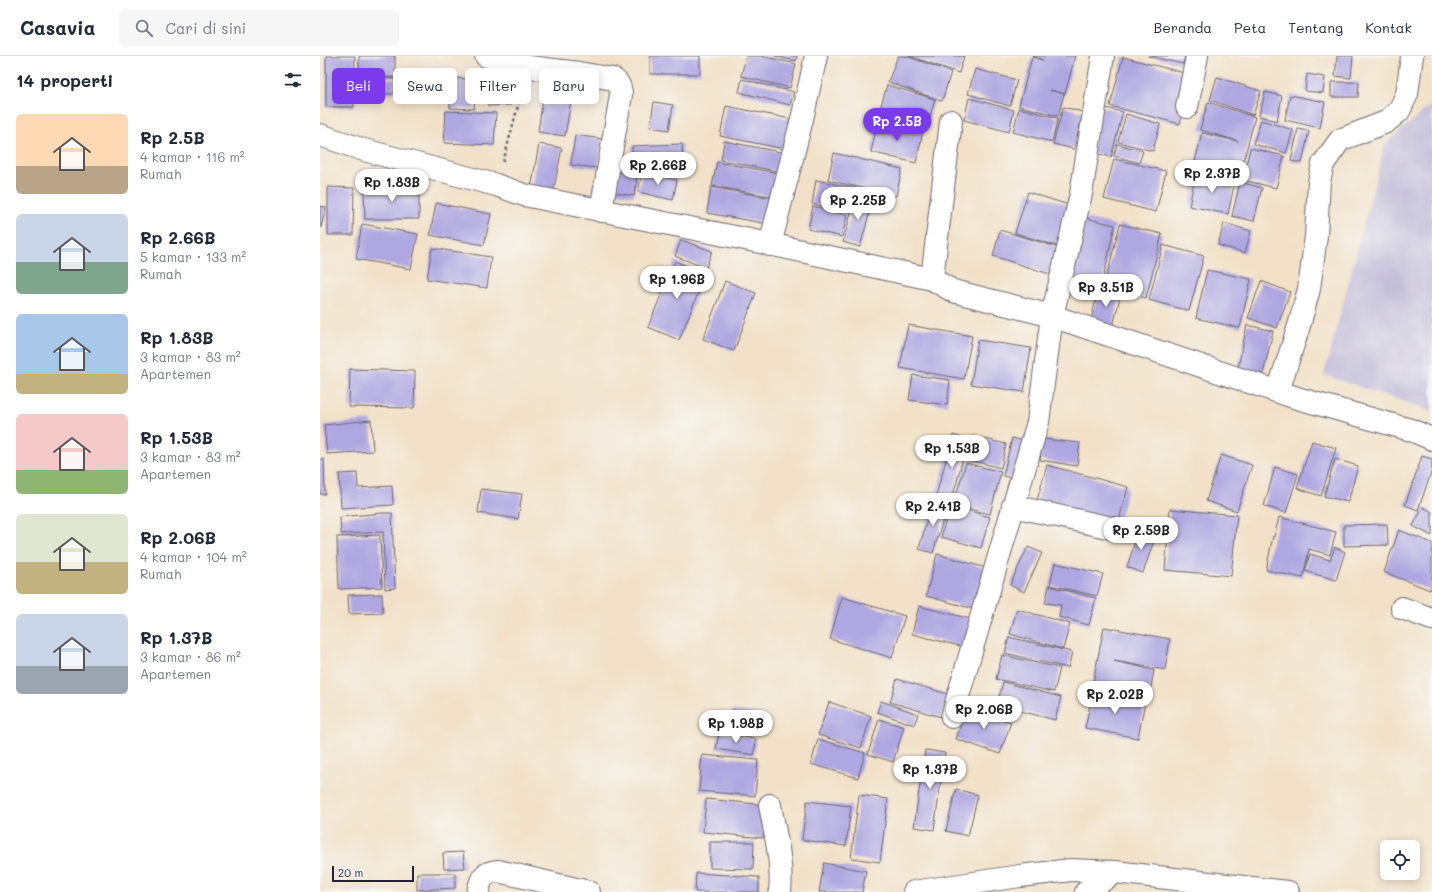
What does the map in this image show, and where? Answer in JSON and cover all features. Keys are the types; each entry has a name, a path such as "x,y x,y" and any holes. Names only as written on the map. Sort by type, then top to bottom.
{"street":[{"path":"486,56 530,61 579,73 613,79 618,82 621,90 621,96 601,211"},
{"path":"770,245 803,115 816,56"},
{"path":"952,717 1038,422 1052,316 1081,194 1103,56"},
{"path":"1187,106 1197,56"},
{"path":"1278,391 1310,289 1316,236 1319,182 1323,164 1340,140 1386,122 1399,111 1407,94 1412,56"},
{"path":"932,279 951,121"},
{"path":"320,135 364,150 496,185 524,195 932,279 954,291 1052,316 1297,398 1411,430 1432,439"},
{"path":"1013,506 1116,529"},
{"path":"1402,608 1432,619"},
{"path":"770,805 782,876 780,892"},
{"path":"914,892 1071,870 1115,872 1288,892"},
{"path":"478,892 484,876 489,872 498,871 589,892"},
{"path":"1086,892 1115,872"}],"path":[{"path":"496,185 530,61"}],"shaded area":[{"path":"1432,106 1432,411 1324,375 1385,144 1427,108"}],"building":[{"path":"326,56 355,56 355,68 332,68 332,104 354,104 354,107 326,107"},
{"path":"359,56 395,56 393,77 385,77 385,68 359,68"},
{"path":"650,56 700,56 700,74 650,74"},
{"path":"746,56 762,56 796,64 790,88 741,76"},
{"path":"775,56 797,56 796,61"},
{"path":"898,56 906,56 951,72 942,101 888,82"},
{"path":"909,56 964,56 959,73"},
{"path":"1032,56 1075,56 1065,94 1050,90 1064,94 1058,116 1019,106 1032,57 1043,60"},
{"path":"1148,56 1185,56 1183,64"},
{"path":"1337,56 1353,56 1351,78 1335,76"},
{"path":"1123,57 1192,75 1180,124 1110,106"},
{"path":"975,69 1017,80 1010,106 968,94"},
{"path":"1307,74 1325,77 1323,93 1305,91"},
{"path":"1217,77 1261,91 1253,115 1210,100"},
{"path":"457,78 465,79 465,104 474,104 474,109 450,108 450,104 457,104"},
{"path":"385,79 393,79 393,94 385,94"},
{"path":"742,79 794,92 790,105 739,92"},
{"path":"1331,82 1359,82 1358,97 1331,97"},
{"path":"887,85 935,99 926,130 878,116"},
{"path":"1265,92 1282,96 1277,121 1259,116"},
{"path":"1290,95 1325,102 1320,128 1285,120"},
{"path":"969,98 1014,110 1009,132 964,120"},
{"path":"654,102 673,105 669,130 650,127"},
{"path":"1208,102 1255,117 1239,178 1194,166 1202,133 1238,141 1200,130"},
{"path":"488,104 511,104 511,105 488,106"},
{"path":"542,104 570,104 565,136 538,132"},
{"path":"726,106 791,119 785,149 720,136"},
{"path":"1063,107 1083,112 1074,149 1053,144"},
{"path":"1102,107 1123,112 1111,157 1091,152"},
{"path":"1019,108 1058,118 1052,142 1013,132"},
{"path":"446,111 496,113 494,145 444,143"},
{"path":"1126,114 1160,124 1153,151 1118,142"},
{"path":"878,120 923,131 916,163 871,152"},
{"path":"1261,120 1293,130 1286,153 1253,144"},
{"path":"1298,129 1309,131 1302,163 1291,161"},
{"path":"575,135 602,139 598,168 571,165"},
{"path":"724,141 785,153 781,172 721,160"},
{"path":"539,144 562,148 553,193 531,189"},
{"path":"682,144 683,165 633,168 632,146"},
{"path":"1117,144 1143,151 1139,163 1114,156"},
{"path":"1250,148 1284,156 1276,188 1243,180"},
{"path":"834,153 902,169 896,196 828,180"},
{"path":"1114,159 1166,171 1156,212 1104,199"},
{"path":"717,162 778,173 774,197 712,186"},
{"path":"616,167 638,171 634,196 612,192"},
{"path":"642,173 677,180 673,200 638,192"},
{"path":"1196,173 1235,181 1228,214 1189,206"},
{"path":"816,180 855,188 851,212 812,204"},
{"path":"1240,182 1262,188 1254,221 1232,216"},
{"path":"328,187 354,188 353,235 328,235"},
{"path":"419,187 419,219 365,219 364,188"},
{"path":"711,187 772,198 768,224 707,213"},
{"path":"1028,192 1075,207 1063,248 1015,233"},
{"path":"856,195 873,200 860,247 843,242"},
{"path":"436,203 491,214 484,245 430,235"},
{"path":"320,206 326,207 321,228 320,228"},
{"path":"813,206 847,215 842,237 808,229"},
{"path":"1085,218 1115,225 1101,288 1071,281"},
{"path":"1224,223 1251,231 1245,253 1218,245"},
{"path":"362,224 418,234 411,269 356,259"},
{"path":"1120,224 1162,234 1146,298 1104,287"},
{"path":"1000,230 1064,249 1056,276 993,256"},
{"path":"681,240 712,251 706,268 675,256"},
{"path":"1163,245 1204,256 1189,311 1149,300"},
{"path":"432,248 491,257 487,288 427,279"},
{"path":"675,261 706,274 679,340 648,327"},
{"path":"1207,270 1251,279 1240,328 1196,318"},
{"path":"725,281 756,293 734,351 703,339"},
{"path":"1261,281 1290,292 1277,328 1248,318"},
{"path":"1098,291 1120,297 1113,326 1091,320"},
{"path":"908,325 972,336 964,379 900,368"},
{"path":"1247,325 1273,331 1263,374 1238,368"},
{"path":"978,340 1031,348 1024,392 971,384"},
{"path":"350,369 415,371 414,408 349,407"},
{"path":"913,375 950,380 947,405 909,400"},
{"path":"371,420 373,451 327,454 324,425"},
{"path":"953,435 968,440 951,503 935,499"},
{"path":"972,436 1006,444 1001,468 966,459"},
{"path":"1012,438 1030,442 1021,480 1003,476"},
{"path":"1043,439 1080,443 1077,466 1040,460"},
{"path":"1312,441 1336,448 1321,496 1297,488"},
{"path":"1221,455 1252,465 1237,511 1206,501"},
{"path":"1422,456 1432,459 1432,470 1418,510 1405,505"},
{"path":"324,459 325,494 320,494 320,460"},
{"path":"1335,459 1358,466 1348,502 1324,496"},
{"path":"966,463 1001,472 990,514 953,505"},
{"path":"1047,465 1128,487 1117,527 1036,504"},
{"path":"1275,467 1298,474 1286,513 1264,506"},
{"path":"357,473 358,488 392,486 393,505 341,508 339,474"},
{"path":"481,489 522,494 518,519 478,513"},
{"path":"932,502 947,507 933,553 919,549"},
{"path":"950,505 990,517 981,548 941,537"},
{"path":"1423,507 1432,512 1432,536 1413,526"},
{"path":"1170,509 1237,515 1231,576 1165,570"},
{"path":"392,513 395,588 385,589 383,532 341,534 340,517"},
{"path":"1279,517 1336,532 1330,555 1309,549 1303,578 1266,570 1273,536 1274,537"},
{"path":"1387,524 1388,545 1344,546 1344,525"},
{"path":"1139,529 1156,535 1143,573 1127,567"},
{"path":"1399,530 1432,543 1432,585 1430,590 1384,572"},
{"path":"380,535 382,587 339,589 337,537"},
{"path":"1028,547 1042,553 1024,592 1010,585"},
{"path":"1335,547 1345,552 1336,580 1305,571 1310,554 1330,560"},
{"path":"937,554 990,569 978,610 926,596"},
{"path":"1055,563 1103,574 1097,596 1050,585"},
{"path":"1049,586 1096,598 1089,625 1059,617 1061,605 1045,603"},
{"path":"382,594 383,613 349,614 348,595"},
{"path":"842,597 905,616 892,658 830,639"},
{"path":"919,606 971,619 964,647 912,634"},
{"path":"1017,609 1070,624 1063,649 1010,634"},
{"path":"1104,627 1170,639 1165,670 1114,661 1154,670 1149,698 1092,687"},
{"path":"1009,637 1072,652 1068,668 1005,653"},
{"path":"1002,655 1060,668 1054,692 996,679"},
{"path":"897,679 948,694 941,717 890,702"},
{"path":"1003,682 1061,697 1055,720 997,705"},
{"path":"1093,691 1145,702 1138,738 1085,728"},
{"path":"881,701 918,714 914,725 877,712"},
{"path":"829,702 871,716 861,748 818,735"},
{"path":"967,707 1011,722 1000,754 956,739"},
{"path":"732,710 764,715 761,735 729,730"},
{"path":"879,719 904,727 893,762 868,754"},
{"path":"719,733 756,739 754,755 716,749"},
{"path":"818,739 865,753 858,778 811,764"},
{"path":"925,750 945,753 934,830 914,827"},
{"path":"702,755 758,760 755,796 699,791"},
{"path":"956,789 978,795 968,836 946,831"},
{"path":"859,795 888,799 880,862 851,858"},
{"path":"706,799 766,805 763,838 703,832"},
{"path":"807,801 851,806 846,846 802,840"},
{"path":"710,842 754,842 753,869 710,868"},
{"path":"463,852 465,868 444,869 443,853"},
{"path":"824,863 866,871 862,892 819,892"},
{"path":"417,873 455,873 455,888 417,890"},
{"path":"696,873 759,877 759,892 695,892"}]}
